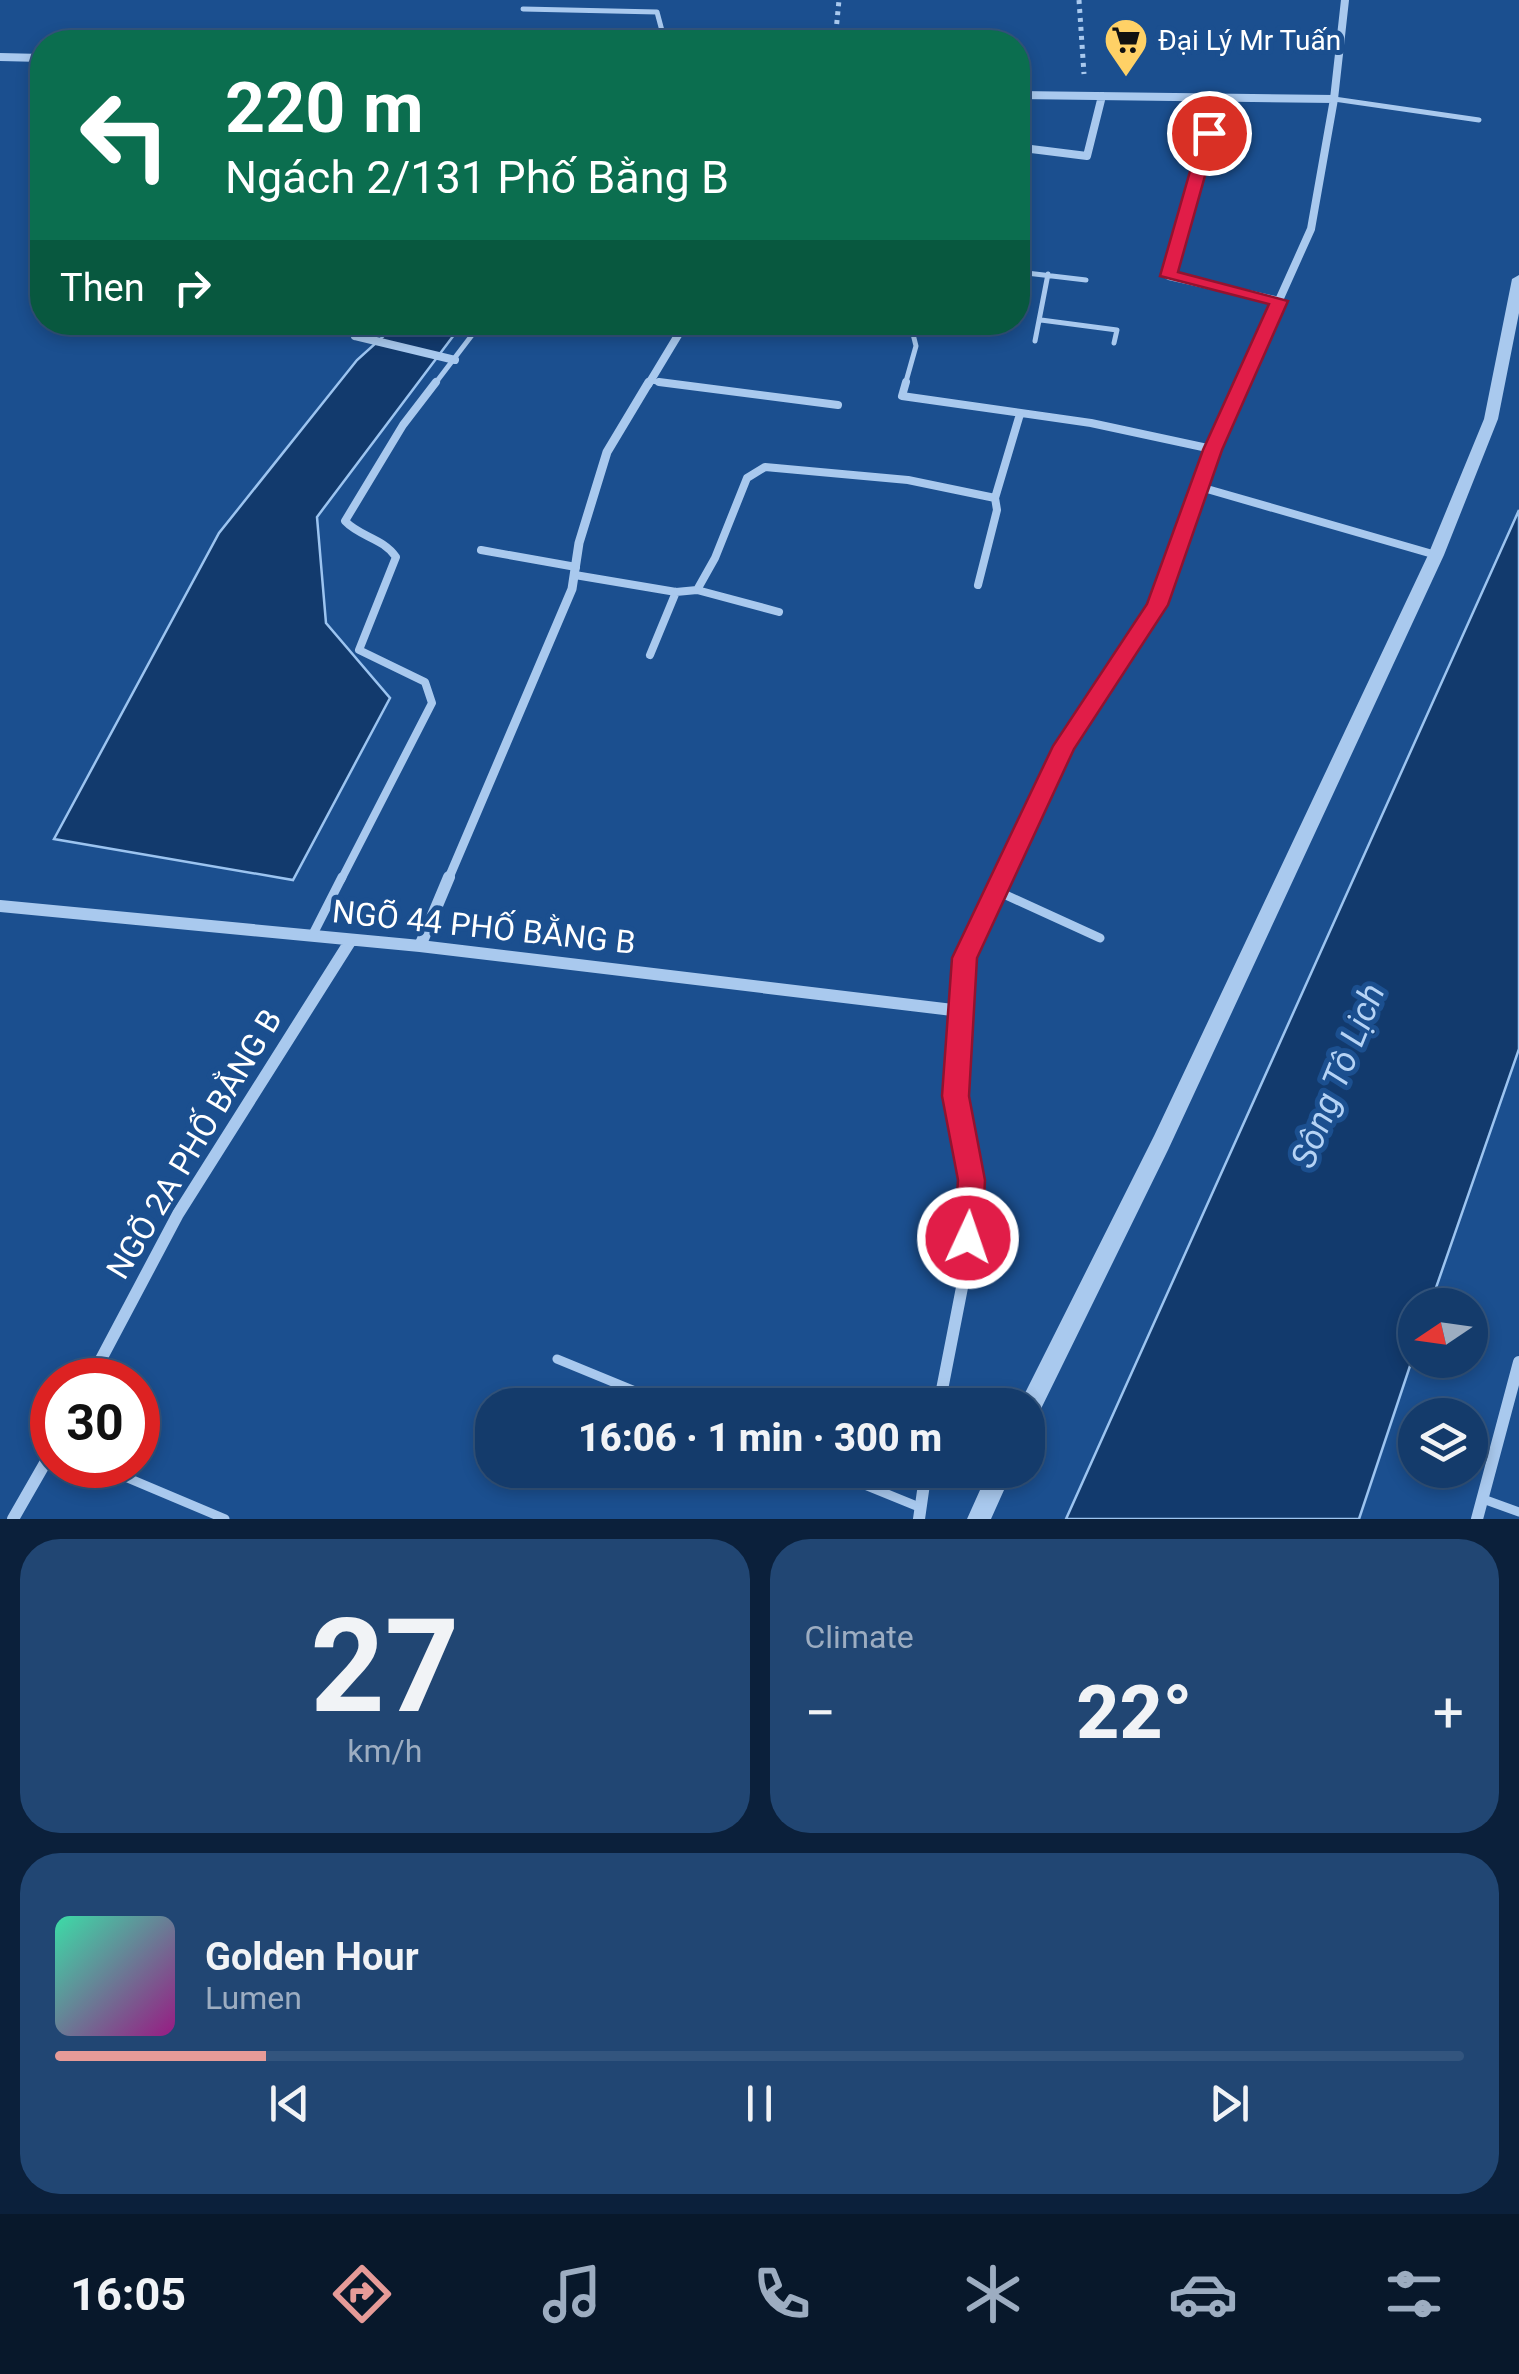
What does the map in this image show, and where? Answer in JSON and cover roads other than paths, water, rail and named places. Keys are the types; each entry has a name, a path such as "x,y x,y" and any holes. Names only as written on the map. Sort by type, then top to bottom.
{"street":[{"path":"942,1388 966,1267 972,1180 956,1096 964,958 1064,746 1157,605 1212,450 1311,230 1334,99 1344,0"},
{"path":"0,57 30,58"},
{"path":"1030,95 1334,99"},
{"path":"1030,149 1087,156 1102,96"},
{"path":"1219,98 1169,276 1279,301"},
{"path":"1039,1388 1161,1143 1436,555 1491,419 1519,279"},
{"path":"356,335 451,359"},
{"path":"420,946 550,645 576,571 579,543 607,452 678,335"},
{"name":"NGÕ 44 PHỐ BẰNG B","path":"0,906 420,946 961,1010"},
{"name":"NGÕ 2A PHỐ BẰNG B","path":"102,1358 178,1214 352,940"},
{"path":"1477,1519 1519,1362"},
{"path":"13,1519 31,1488"},
{"path":"919,1513 923,1488"},
{"path":"979,1519 993,1488"}],"lane":[{"path":"523,10 657,12 662,30"},
{"path":"1334,99 1480,120"},
{"path":"1030,273 1086,280"},
{"path":"1035,341 1048,274"},
{"path":"1041,320 1117,330 1114,343"},
{"path":"312,936 432,703 433,693 425,680 368,658 358,650 396,556 386,541 351,529 344,520 403,424 471,335"},
{"path":"913,335 916,346 902,396 1091,422 1212,450"},
{"path":"651,380 838,405"},
{"path":"978,585 997,510 995,498 1020,414"},
{"path":"698,590 747,478 765,467 908,480 995,498"},
{"path":"1200,487 1436,555"},
{"path":"481,550 676,592 698,590 779,612"},
{"path":"650,654 676,592"},
{"path":"996,891 1100,938"},
{"path":"557,1359 628,1388"},
{"path":"152,1488 225,1519"},
{"path":"866,1488 919,1513"},
{"path":"1483,1500 1519,1512"}],"water":[{"path":"385,335 454,335 317,517 326,623 390,698 293,880 54,839 219,533 357,360"},
{"name":"Sông Tô Lịch","path":"1519,510 1519,1049 1436,1288 1398,1288 1398,1378 1406,1378 1359,1519 1066,1519"}],"place":[{"name":"Đại Lý Mr Tuấn","path":"1126,78"}]}
